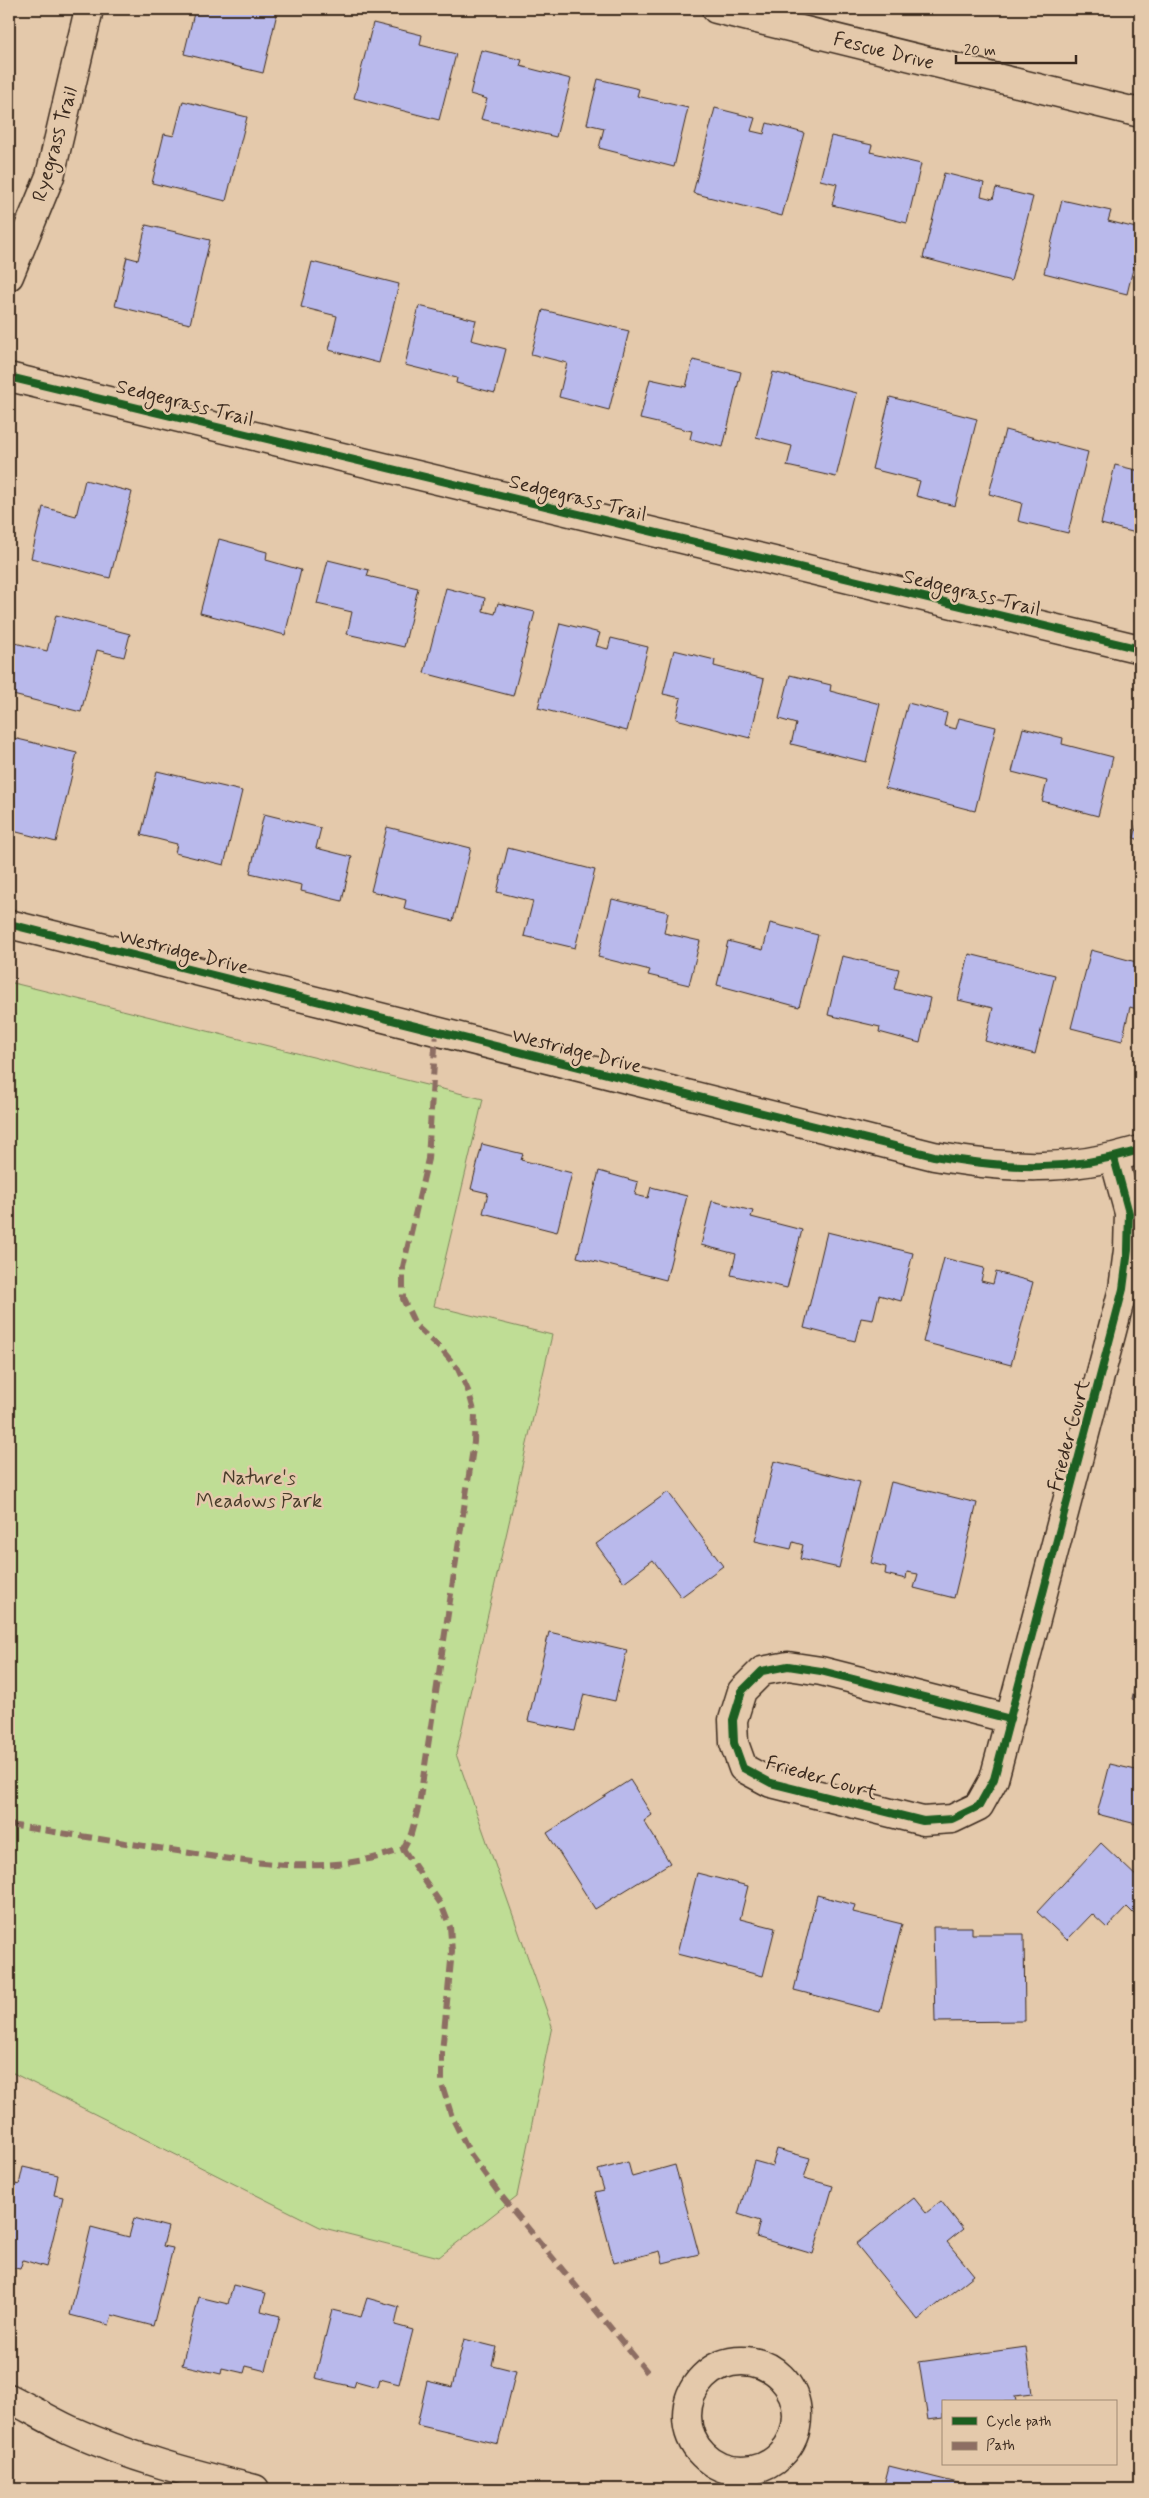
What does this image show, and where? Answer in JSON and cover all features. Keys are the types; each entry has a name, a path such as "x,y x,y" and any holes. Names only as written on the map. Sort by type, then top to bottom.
{"street":[{"name":"Ryegrass Trail","path":"9,276 50,176 89,9"},
{"name":"Fescue Drive","path":"716,9 1140,113"},
{"name":"Sedgegrass Trail","path":"9,377 1140,649"},
{"name":"Westridge Drive","path":"9,924 934,1156 986,1165 1039,1168 1114,1158 1140,1150"},
{"name":"Frieder Court","path":"1010,1719 821,1671 788,1666 762,1671 742,1691 734,1720 734,1743 743,1768 771,1783 923,1821 952,1819 979,1806 994,1779 1010,1719 1123,1289 1128,1250 1129,1213 1114,1158"},
{"path":"743,2360 762,2364 778,2373 790,2387 797,2405 797,2424 792,2442 780,2456 765,2467 746,2471 726,2479 712,2462 698,2451 690,2436 686,2419 687,2402 695,2385 708,2371 725,2362 743,2360"},
{"path":"9,2398 70,2430 128,2452 197,2475 255,2489"}],"green space":[{"name":"Nature's Meadows Park","path":"9,982 483,1099 434,1306 552,1335 456,1754 552,2026 517,2196 439,2257 320,2227 9,2071"}],"building":[{"path":"195,9 278,9 263,73 184,54"},
{"path":"373,23 422,35 420,45 456,54 439,120 354,98"},
{"path":"481,50 522,60 520,66 571,79 556,137 481,119 487,99 470,94"},
{"path":"598,79 639,89 637,96 688,108 674,167 599,148 604,128 587,124"},
{"path":"183,101 247,117 226,201 152,183 164,134 174,136"},
{"path":"715,108 755,118 751,131 764,134 767,123 804,133 782,216 693,193"},
{"path":"831,136 872,145 870,152 921,164 907,223 832,205 837,184 820,180"},
{"path":"944,173 984,183 981,196 993,199 996,188 1033,197 1011,281 923,258"},
{"path":"1062,200 1111,211 1108,221 1140,229 1140,240 1127,294 1044,273"},
{"path":"146,225 210,240 190,324 115,306 127,257 138,260"},
{"path":"312,262 399,284 379,363 329,350 337,316 301,307"},
{"path":"419,306 476,320 471,340 506,349 495,393 456,383 457,378 405,365"},
{"path":"543,310 629,331 609,410 559,397 567,363 531,354"},
{"path":"693,360 741,372 723,447 690,439 692,431 640,419 650,379 686,387"},
{"path":"773,372 857,393 836,477 787,466 792,446 756,437"},
{"path":"890,397 977,419 955,506 916,496 920,481 872,469"},
{"path":"1005,430 1088,452 1068,533 1018,521 1022,503 989,494"},
{"path":"1115,465 1140,471 1140,534 1101,524"},
{"path":"85,480 132,492 110,578 31,558 43,507 76,516"},
{"path":"219,539 267,552 266,560 301,570 285,635 200,613"},
{"path":"328,560 369,570 367,576 418,588 404,647 347,634 352,612 317,604"},
{"path":"446,588 485,598 483,611 495,614 498,603 535,612 513,696 424,673"},
{"path":"56,615 130,634 124,657 97,650 81,712 9,694 9,668 15,643 47,651"},
{"path":"560,623 600,633 596,646 608,649 611,638 648,647 627,731 538,708"},
{"path":"674,650 715,660 714,666 764,679 750,738 676,719 681,698 663,694"},
{"path":"790,675 831,685 830,691 880,704 866,762 791,744 796,724 779,719"},
{"path":"908,703 947,713 944,726 956,729 959,718 996,727 975,811 885,788"},
{"path":"1023,728 1063,738 1062,744 1113,757 1098,816 1042,801 1047,781 1012,772"},
{"path":"9,737 77,753 56,842 9,830"},
{"path":"157,771 242,791 224,865 175,853 177,844 141,835"},
{"path":"1140,813 1140,840 1134,838"},
{"path":"264,814 321,828 316,848 352,857 342,901 301,891 302,885 250,873"},
{"path":"387,827 471,848 453,921 404,909 406,900 371,891"},
{"path":"508,848 595,870 575,948 524,936 533,901 497,892"},
{"path":"612,899 668,912 664,933 700,941 689,985 648,975 650,970 598,957"},
{"path":"770,923 818,935 799,1007 717,985 728,941 763,950"},
{"path":"1091,950 1140,963 1140,1010 1130,1007 1122,1041 1071,1028"},
{"path":"969,954 1055,975 1035,1054 985,1041 993,1008 958,1000"},
{"path":"842,956 899,969 894,989 930,998 920,1043 879,1032 880,1027 828,1015"},
{"path":"482,1144 523,1154 521,1160 572,1173 557,1232 483,1213 488,1193 471,1189"},
{"path":"599,1171 638,1182 635,1195 648,1198 651,1187 687,1196 666,1280 577,1257"},
{"path":"712,1201 753,1211 751,1217 802,1230 787,1288 731,1275 736,1254 701,1245"},
{"path":"827,1232 913,1253 901,1301 879,1295 873,1320 861,1318 855,1341 804,1328"},
{"path":"944,1258 984,1268 981,1281 993,1284 996,1272 1033,1282 1011,1365 923,1342"},
{"path":"774,1461 860,1482 839,1568 800,1559 803,1545 793,1542 791,1549 755,1541"},
{"path":"891,1482 977,1503 954,1598 914,1588 918,1574 907,1572 906,1579 885,1574 886,1567 871,1563"},
{"path":"668,1492 723,1566 681,1597 653,1560 624,1582 596,1544"},
{"path":"549,1632 627,1650 615,1701 584,1694 575,1731 528,1721"},
{"path":"1140,1664 1140,1701 1132,1699"},
{"path":"1110,1764 1140,1771 1140,1825 1097,1814"},
{"path":"630,1780 652,1815 644,1821 670,1863 595,1909 547,1833"},
{"path":"1101,1843 1140,1880 1140,1912 1136,1916 1127,1907 1107,1928 1092,1914 1067,1940 1037,1912"},
{"path":"697,1873 748,1886 740,1919 775,1928 763,1976 677,1954"},
{"path":"817,1895 855,1905 853,1912 902,1924 880,2012 794,1990"},
{"path":"933,1927 972,1927 972,1934 1024,1934 1025,2021 935,2022"},
{"path":"777,2149 810,2158 804,2178 833,2186 813,2254 756,2237 760,2221 738,2214 754,2161 772,2166"},
{"path":"628,2162 632,2177 675,2165 699,2254 663,2263 660,2251 614,2263 595,2192 604,2190 598,2170"},
{"path":"23,2167 58,2175 54,2195 63,2197 46,2267 23,2260 20,2269 9,2267 9,2182 19,2185"},
{"path":"914,2198 926,2213 941,2201 963,2229 947,2242 974,2275 918,2320 856,2244"},
{"path":"134,2218 168,2227 163,2246 173,2248 153,2326 112,2315 109,2325 70,2315 91,2227 129,2237"},
{"path":"233,2285 266,2293 261,2311 280,2316 266,2371 246,2366 244,2373 222,2368 221,2374 182,2365 199,2297 228,2304"},
{"path":"367,2298 399,2307 395,2325 413,2330 399,2384 380,2379 378,2387 356,2381 354,2387 315,2378 332,2310 361,2317"},
{"path":"464,2339 496,2347 492,2365 516,2371 498,2444 417,2425 427,2381 452,2387"},
{"path":"1026,2347 1032,2394 1015,2396 1016,2400 942,2400 942,2418 928,2420 919,2362"},
{"path":"889,2466 974,2487 973,2489 883,2489"}],"marked path":[{"path":"9,1825 230,1859 287,1865 345,1863 374,1858 403,1849 411,1834 419,1805 474,1442 475,1414 469,1393 458,1369 441,1349 416,1326 403,1299 403,1267 428,1159 436,1031"},
{"path":"403,1849 441,1904 450,1927 452,1951 442,2052 442,2085 452,2117 471,2155 498,2192 648,2373"}],"cycle path":[{"path":"9,377 1140,649"},
{"path":"9,924 934,1156 988,1164 1038,1166 1088,1162 1140,1150"},
{"path":"1010,1719 821,1671 788,1666 762,1671 742,1691 733,1720 734,1743 743,1768 771,1783 923,1821 952,1819 979,1806 994,1779 1123,1289 1128,1250 1129,1213 1114,1158"}]}
